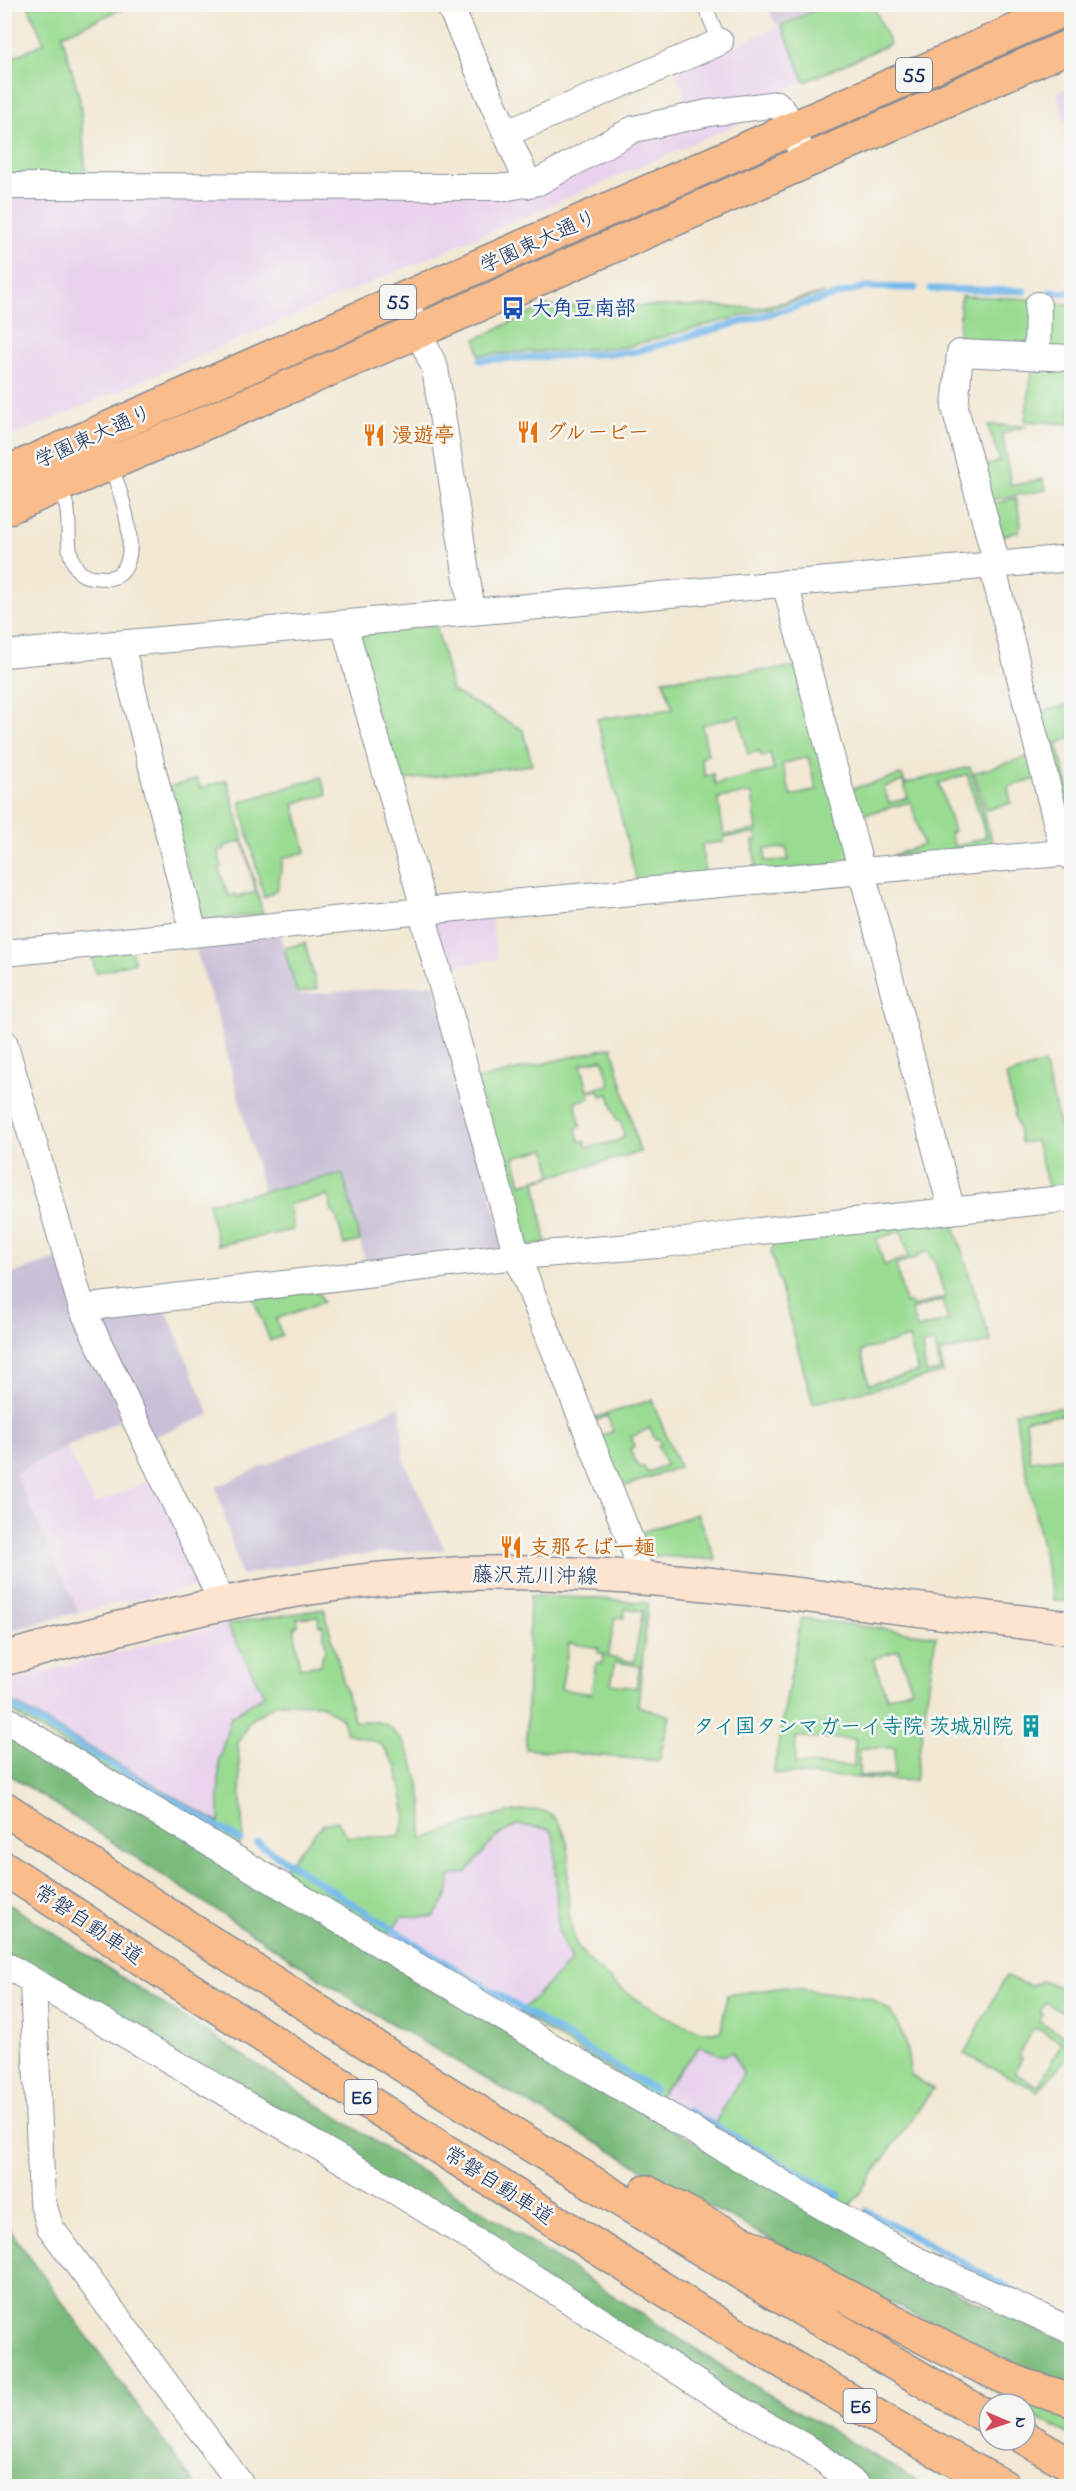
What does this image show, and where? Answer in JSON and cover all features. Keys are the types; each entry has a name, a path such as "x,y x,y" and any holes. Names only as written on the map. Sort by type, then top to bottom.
{"main road":[{"name":"学園東大通り","path":"4,474 1071,6"},
{"name":"学園東大通り","path":"4,509 419,331 1071,45"},
{"name":"藤沢荒川沖線","path":"4,1659 223,1604 327,1586 420,1576 515,1573 639,1578 799,1593 1071,1628"},
{"name":"E6","path":"4,1808 371,2047 721,2261 977,2411"},
{"name":"常磐自動車道","path":"4,1868 147,1962 718,2324 1003,2487"},
{"path":"371,2047 972,2362 1022,2385 1071,2400"},
{"path":"718,2324 928,2470 957,2487"},
{"path":"1037,2445 1071,2465"}],"street":[{"path":"450,4 529,185"},
{"path":"507,133 720,42"},
{"path":"4,186 508,187 529,185 634,129 708,112 777,104 784,112 805,161"},
{"path":"404,300 435,368 472,612"},
{"path":"1036,357 1038,305"},
{"path":"1070,854 1062,845 955,408 960,353 1071,358"},
{"path":"4,654 1071,558"},
{"path":"785,583 952,1211"},
{"path":"344,624 418,886 518,1256 635,1552 639,1578"},
{"path":"121,644 194,934"},
{"path":"4,953 423,911 1070,854"},
{"path":"4,1042 82,1308 223,1604"},
{"path":"82,1308 518,1256 657,1245 759,1231 1071,1198"},
{"path":"4,1718 110,1784 792,2189 917,2260 1068,2323"},
{"path":"4,1964 397,2192 720,2398 812,2451 858,2487"},
{"path":"33,1982 42,2200 50,2227 242,2487"}],"lane":[{"path":"704,4 720,42"},
{"path":"58,486 67,507 69,551 79,573 87,577 113,578 124,572 130,555 123,498 109,464"}],"shaded area":[{"path":"767,5 823,5 776,25"},
{"path":"781,25 805,82 774,94 735,96 688,105 676,73"},
{"path":"1072,86 1071,143 1057,92"},
{"path":"768,111 5,440 5,197 518,193 639,132"},
{"path":"490,914 497,959 445,968 432,924 437,917"},
{"path":"280,931 296,995 434,984 504,1243 499,1250 366,1264 343,1174 263,1190 217,1015 193,942"},
{"path":"57,1259 123,1419 15,1473 79,1612 5,1632 5,1276"},
{"path":"163,1303 210,1415 152,1437 96,1320 100,1314"},
{"path":"400,1406 404,1461 445,1550 387,1552 313,1561 241,1575 216,1487"},
{"path":"67,1448 95,1504 153,1479 202,1585 79,1612 15,1473"},
{"path":"227,1624 265,1695 219,1760 219,1823 5,1697 5,1682"},
{"path":"516,1825 549,1829 554,1837 558,1930 571,1961 519,2013 387,1935 403,1916 450,1890 450,1876 466,1873 495,1838"},
{"path":"700,2046 723,2056 733,2051 743,2074 711,2130 656,2099"}],"green space":[{"path":"830,4 873,5 890,44 805,82 781,25"},
{"path":"28,5 131,5 62,35 80,100 86,176 5,176 4,61 44,43"},
{"path":"825,293 626,347 479,355 476,339 545,306 756,308"},
{"path":"961,296 1034,299 1031,351 958,347"},
{"path":"1041,303 1071,304 1071,424 1025,421"},
{"path":"988,425 1028,426 1002,433 1011,486 1043,479 1046,490 991,500 981,467 1000,461"},
{"path":"1016,498 1021,524 1018,532 1001,536 990,505"},
{"path":"436,625 452,691 523,730 532,765 397,781 355,638 361,631"},
{"path":"797,667 855,864 637,882 597,719 673,709 663,680","holes":["739,716 748,754 759,751 762,757 770,754 774,770 715,784 713,774 705,776 701,758 708,755 702,725","808,757 817,790 791,796 782,764","752,793 757,830 724,835 718,798","757,834 757,840 753,841 756,870 705,875 702,844 724,842 724,837","787,848 788,860 765,861 765,849"]},
{"path":"1071,704 1071,738 1057,743 1071,799 1061,802 1039,712"},
{"path":"1034,755 1040,778 1008,787 1011,803 986,810 974,773"},
{"path":"970,767 994,849 891,856 923,845 911,802 858,816 851,789 902,775 906,785 906,783","holes":["967,774 986,837 955,847 950,833 954,831 939,783","903,781 908,798 889,803 884,787"]},
{"path":"321,777 327,795 294,803 306,852 283,858 278,888 264,898 240,802"},
{"path":"197,779 200,788 227,780 263,914 205,920 201,915 166,788","holes":["243,841 256,892 237,897 236,894 229,896 219,869 222,867 218,851 225,849 225,846"]},
{"path":"305,943 317,989 297,993 284,948"},
{"path":"130,948 135,962 96,973 90,951"},
{"path":"612,1047 640,1152 535,1181 546,1242 525,1247 476,1080","holes":["603,1059 610,1085 588,1090 581,1064","599,1090 601,1096 609,1094 617,1121 621,1121 624,1136 617,1141 587,1148 584,1141 579,1141 576,1128 581,1126 575,1102 590,1098 589,1092","546,1149 552,1175 521,1184 514,1157"]},
{"path":"1044,1063 1071,1170 1071,1180 1065,1188 1049,1190 1036,1141 1021,1143 1006,1076"},
{"path":"343,1174 360,1241 344,1245 336,1215 332,1212 329,1196 289,1204 293,1230 218,1245 208,1203"},
{"path":"952,1220 991,1342 940,1352 943,1373 813,1403 771,1252 777,1236","holes":["901,1231 909,1257 884,1265 876,1239","929,1251 931,1258 934,1259 945,1297 913,1307 911,1303 905,1303 896,1264 919,1257 918,1254","942,1300 948,1320 917,1329 911,1310","909,1338 918,1372 869,1384 861,1351","935,1342 940,1371 926,1373 922,1345"]},
{"path":"316,1288 323,1302 276,1319 282,1336 270,1341 252,1295"},
{"path":"652,1400 679,1467 620,1488 590,1419","holes":["607,1416 613,1431 599,1437 593,1422","650,1428 655,1440 658,1438 661,1445 658,1446 666,1465 647,1473 644,1466 639,1468 630,1449 635,1446 631,1437"]},
{"path":"1071,1407 1071,1414 1026,1419 1030,1461 1071,1457 1071,1602 1053,1600 1014,1412"},
{"path":"697,1514 716,1560 644,1555 636,1534"},
{"path":"530,1596 648,1603 638,1706 670,1716 659,1761 526,1749","holes":["626,1608 643,1611 634,1662 608,1657 615,1617 624,1618","569,1643 599,1648 598,1653 604,1654 602,1663 596,1663 591,1694 561,1689","615,1662 640,1666 636,1688 611,1684"]},
{"path":"324,1609 354,1721 386,1725 397,1735 412,1761 421,1794 421,1839 467,1824 521,1811 536,1810 548,1813 556,1819 562,1828 569,1851 569,1907 574,1938 582,1952 596,1968 639,2001 686,2026 706,2031 721,2031 727,1995 785,1987 871,1998 890,2011 905,2039 911,2075 933,2089 850,2206 711,2130 743,2074 733,2052 723,2056 700,2046 656,2099 519,2013 571,1961 558,1930 554,1837 549,1829 516,1825 495,1838 466,1873 450,1876 446,1898 433,1917 403,1916 387,1935 280,1872 323,1824 337,1821 348,1837 399,1837 406,1815 397,1767 380,1743 346,1733 342,1719 320,1704 277,1703 250,1720 238,1743 243,1836 237,1849 5,1708 4,1697 219,1823 219,1760 231,1716 264,1695 227,1624","holes":["318,1616 319,1626 323,1626 326,1651 323,1652 321,1665 300,1668 294,1627 298,1626 297,1618"]},
{"path":"801,1618 936,1636 915,1781 773,1773","holes":["898,1650 912,1689 887,1698 873,1659","796,1737 855,1739 854,1766 795,1764","859,1748 895,1748 894,1776 859,1776"]},
{"path":"4,1728 571,2070 958,2293 1035,2329 1071,2342 1071,2386 1049,2379 963,2339 867,2291 701,2202 375,2014 5,1772"},
{"path":"4,1901 736,2375 926,2486 875,2486 824,2449 5,1954"},
{"path":"1006,1976 1030,1986 1042,1981 1071,1991 1071,2016 1045,2002 1040,2012 1043,2014 1039,2022 1067,2037 1071,2029 1071,2041 1068,2039 1066,2043 1071,2045 1072,2052 1038,2091 964,2054","holes":["1033,2029 1038,2029 1062,2042 1038,2086 1014,2073 1022,2058 1019,2056"]},
{"path":"4,2222 194,2483 191,2486 5,2486"},
{"path":"977,2381 1008,2392 995,2392"},
{"path":"1037,2402 1071,2414 1071,2436 1037,2417"}],"waterway":[{"path":"480,360 634,352 865,287 915,288"},
{"path":"931,289 1024,291"},
{"path":"1051,292 1072,293"},
{"path":"4,1701 240,1840"},
{"path":"258,1843 428,1952 654,2090"},
{"path":"688,2111 839,2195"},
{"path":"867,2211 1018,2293"}],"place":[{"name":"大角豆南部","path":"513,308"},
{"name":"グルービー","path":"528,432"},
{"name":"漫遊亭","path":"374,435"},
{"name":"支那そば一麺","path":"511,1547"},
{"name":"タイ国タンマガーイ寺院 茨城別院","path":"1031,1726"}]}
